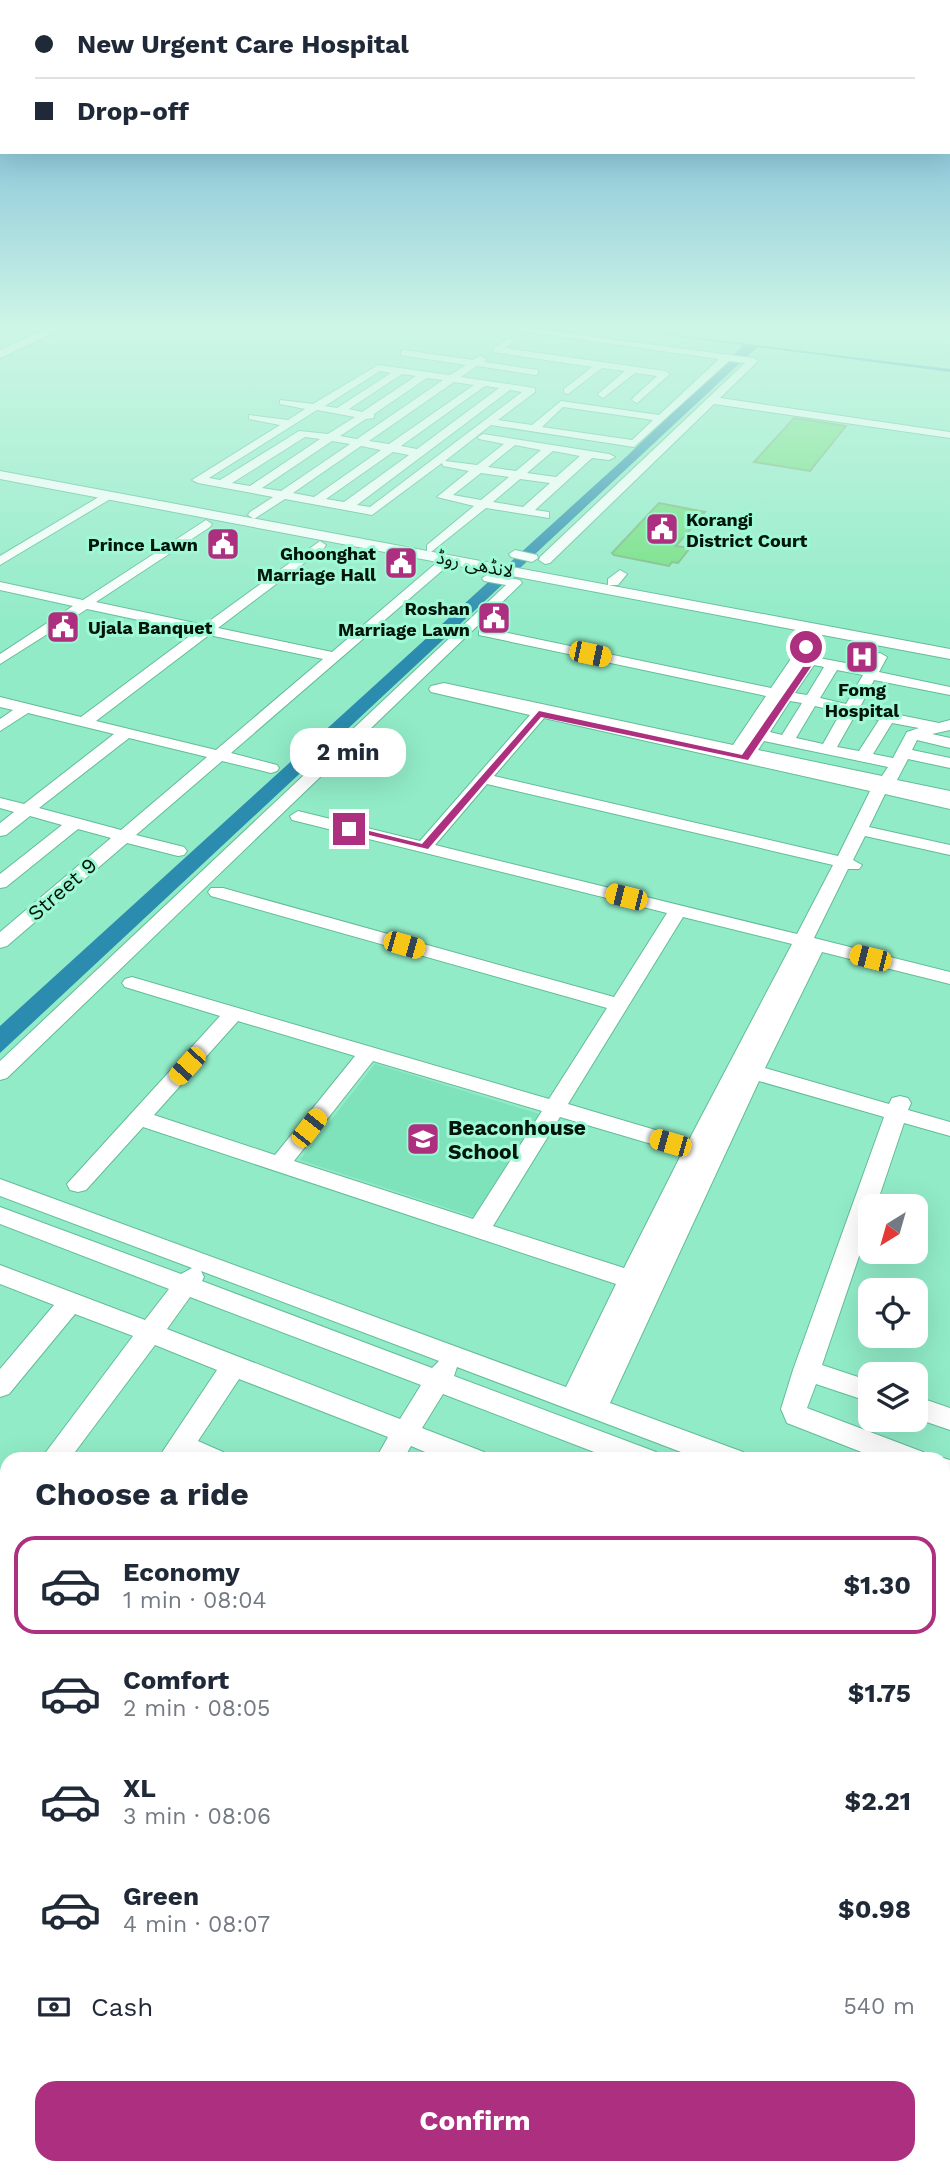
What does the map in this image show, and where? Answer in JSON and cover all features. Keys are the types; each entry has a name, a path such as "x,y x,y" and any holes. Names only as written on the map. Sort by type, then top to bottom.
{"main road":[{"name":"لانڈھی روڈ","path":"0,467 431,548 515,568 617,578 950,645"},
{"name":"لانڈھی روڈ","path":"0,475 515,568 950,653"}],"street":[{"path":"285,426 198,480 372,511 479,435 487,426"},
{"path":"251,489 347,426"},
{"path":"254,515 384,426"},
{"path":"316,501 423,426"},
{"path":"428,426 609,457"},
{"path":"346,506 457,426"},
{"path":"512,426 657,447"},
{"path":"534,429 538,426"},
{"path":"608,440 631,426"},
{"path":"634,426 649,430"},
{"path":"635,444 654,426"},
{"path":"0,1073 515,568 682,426"},
{"path":"885,426 950,435"},
{"path":"222,484 303,433 420,453"},
{"path":"513,442 443,498 545,515"},
{"path":"431,548 550,448"},
{"path":"243,452 412,482"},
{"path":"525,512 589,454"},
{"path":"447,464 558,481"},
{"path":"0,561 111,495"},
{"path":"0,660 205,524"},
{"path":"84,722 320,545"},
{"name":"Street 9","path":"0,942 9,924 124,836 439,568"},
{"path":"0,586 334,657"},
{"path":"484,632 889,716 946,724"},
{"path":"741,754 761,735 807,646 819,649 811,660 950,691"},
{"path":"828,749 880,657"},
{"path":"787,740 833,664"},
{"path":"541,711 444,687 436,689 741,754 950,784"},
{"path":"741,754 782,694"},
{"path":"0,702 271,768"},
{"path":"0,726 26,708"},
{"path":"424,847 541,711"},
{"path":"863,757 889,716"},
{"path":"584,1404 628,1279 703,1152 912,735 946,724"},
{"path":"0,831 126,733"},
{"path":"761,735 863,757 891,777 950,804"},
{"path":"912,735 950,743"},
{"path":"891,777 950,763"},
{"path":"891,777 950,796"},
{"path":"848,864 871,832 891,777"},
{"path":"484,778 848,864"},
{"path":"0,803 178,851"},
{"path":"298,816 950,978"},
{"path":"0,883 75,823"},
{"path":"871,832 950,850"},
{"path":"217,892 619,1005"},
{"path":"478,1231 678,910"},
{"path":"132,983 703,1152"},
{"path":"78,1184 234,1013"},
{"path":"279,1166 368,1053"},
{"path":"747,1065 898,1109 950,1129"},
{"path":"898,1109 950,1118"},
{"path":"893,1452 796,1415 793,1409 898,1109"},
{"path":"139,1118 650,1286"},
{"path":"584,1404 650,1286 703,1152"},
{"path":"0,1187 713,1452"},
{"path":"0,1215 626,1452"},
{"path":"59,1452 204,1263"},
{"path":"0,1274 454,1452"},
{"path":"0,1387 71,1302"},
{"path":"393,1452 454,1355"},
{"path":"175,1452 234,1366"},
{"path":"806,1370 858,1388"},
{"path":"928,1411 950,1419"}],"shaded area":[{"name":"Beaconhouse School","path":"375,1064 546,1116 481,1219 300,1160"}],"water":[{"path":"659,426 673,426 0,1053 0,1026"}],"building":[{"path":"787,426 846,426 810,471 754,462"},
{"name":"Korangi District Court","path":"659,503 705,512 676,546 690,548 678,563 672,562 669,566 614,555 612,553"}],"place":[{"name":"Korangi District Court","path":"662,529"},
{"name":"Prince Lawn","path":"223,544"},
{"name":"Ghoonghat Marriage Hall","path":"401,563"},
{"name":"Roshan Marriage Lawn","path":"494,618"},
{"name":"Ujala Banquet","path":"63,627"},
{"name":"Fomg Hospital","path":"862,657"},
{"name":"Beaconhouse School","path":"423,1139"}],"route":[{"path":"349,829 424,847 539,714 745,758 819,649 814,646 806,647"}]}
